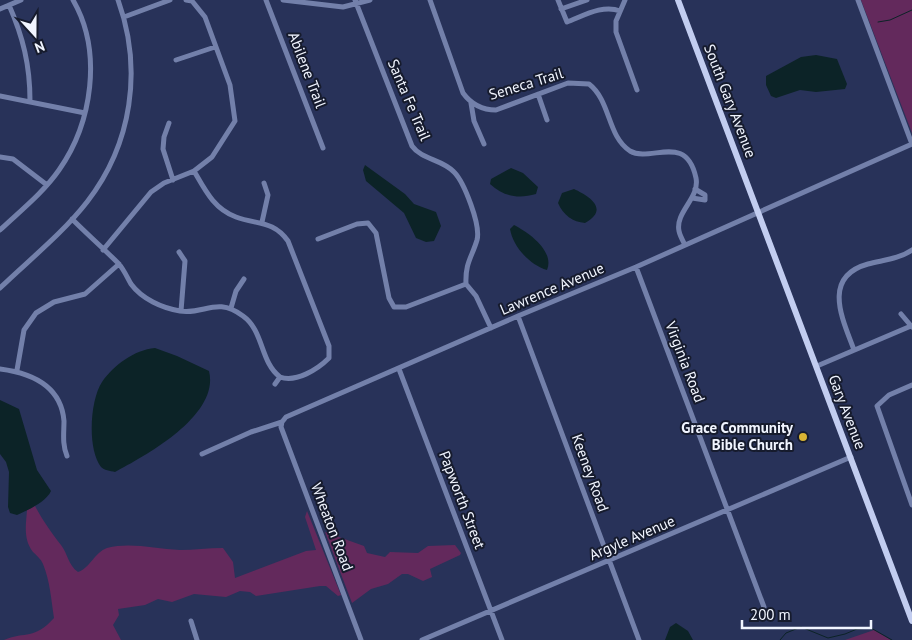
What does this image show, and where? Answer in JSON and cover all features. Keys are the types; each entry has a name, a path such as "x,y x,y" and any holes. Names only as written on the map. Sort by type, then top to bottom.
{"main road":[{"name":"South Gary Avenue","path":"678,0 759,211"},
{"name":"Gary Avenue","path":"759,211 912,621"}],"street":[{"path":"0,9 21,0"},
{"path":"0,230 47,184 71,151 85,114 90,84 88,49 84,28 73,0"},
{"path":"0,288 72,219 91,196 106,173 118,149 126,122 132,77 129,40 118,0"},
{"path":"124,17 161,1 170,0"},
{"path":"103,250 141,202 157,188 194,171 218,151 235,121 230,85 201,10 192,1 186,0"},
{"name":"Abilene Trail","path":"266,0 323,148"},
{"path":"283,0 342,7 370,0"},
{"name":"Seneca Trail","path":"430,0 464,93 471,103 485,109 496,110 568,83 589,84 602,97 623,145 632,152 676,152 686,159 693,169 696,178 696,189 680,222 679,230 684,245"},
{"path":"558,0 566,22 604,8 611,7 620,11"},
{"path":"561,9 587,0"},
{"path":"625,0 616,21 616,32 637,90"},
{"path":"858,0 912,144"},
{"name":"Santa Fe Trail","path":"356,3 412,146 419,154 450,168 460,180 478,233 467,262 466,284"},
{"path":"9,5 26,49 30,101"},
{"path":"176,60 215,47"},
{"path":"538,94 548,120"},
{"path":"0,96 85,114"},
{"path":"471,103 476,126 484,144"},
{"path":"169,123 164,137 163,149 173,180"},
{"name":"Lawrence Avenue","path":"202,454 251,432 282,422 286,417 636,267 912,144"},
{"path":"0,157 14,159 47,184"},
{"path":"72,219 119,264 143,296 181,311 212,306 231,308 247,319 254,328 270,367 280,377 294,378 318,368 330,358 328,343 293,249 282,233 262,222 236,217 219,208 207,194 194,171"},
{"path":"262,222 268,195 264,184"},
{"name":"Seneca Trail","path":"692,198 705,200 705,195 696,189"},
{"path":"318,239 357,224 368,223 376,233 389,298 396,307 406,306 466,284 476,296 492,328"},
{"path":"854,350 838,305 840,288 849,274 860,266 902,255 912,250"},
{"path":"179,252 185,262 181,311"},
{"path":"17,370 24,330 36,313 54,302 85,294 119,264"},
{"name":"Virginia Road","path":"636,267 764,607"},
{"path":"231,308 236,291 244,279"},
{"path":"817,366 912,326 901,314"},
{"name":"Keeney Road","path":"518,316 639,640"},
{"path":"0,369 17,370 41,380 56,396 63,416 64,449 67,456"},
{"name":"Papworth Street","path":"399,369 502,640"},
{"path":"275,384 280,377"},
{"path":"912,385 889,395 876,406 912,505"},
{"name":"Wheaton Road","path":"282,422 281,427 361,640"},
{"name":"Argyle Avenue","path":"422,640 851,458"},
{"path":"191,621 197,640"}],"shaded area":[{"path":"861,0 912,0 912,133"},
{"path":"816,55 837,59 847,84 845,89 816,92 800,90 776,98 771,96 766,85 766,76 801,57"},
{"path":"365,165 405,194 414,204 436,212 441,226 434,241 426,242 416,238 404,213 366,181 363,170"},
{"path":"511,168 523,173 538,187 536,194 512,196 501,192 490,184 491,179"},
{"path":"574,189 591,199 596,208 596,213 585,223 569,217 558,203 562,193"},
{"path":"514,225 533,237 544,249 548,263 547,270 534,264 519,249 510,229"},
{"path":"155,348 209,371 209,387 203,403 193,418 162,444 115,472 105,470 97,459 92,437 93,412 98,390 107,376 125,359 147,349"},
{"path":"0,400 19,409 37,470 51,491 41,502 17,515 10,513 8,507 9,472 6,462 0,454"},
{"path":"35,506 63,548 72,566 78,572 85,568 103,550 116,546 180,550 223,548 233,562 235,578 306,551 316,550 305,517 307,511 341,595 338,596 326,586 256,596 250,592 240,591 226,597 194,594 172,602 158,599 145,605 118,609 119,615 113,625 121,640 4,640 35,632 54,618 45,570 41,561 30,547 26,537 27,510"},
{"path":"325,532 364,546 367,553 385,557 390,552 418,553 428,546 455,545 461,553 430,569 432,577 423,581 408,574 402,574 388,584 371,589 352,603"},
{"path":"676,623 688,631 693,640 665,640 670,627"},
{"path":"874,630 891,640 845,640"}],"waterway":[{"path":"878,22 890,20 912,10"},
{"path":"780,640 786,633 801,627 828,638 857,629 871,628 892,640"}],"place":[{"name":"Grace Community Bible Church","path":"803,437"}]}
